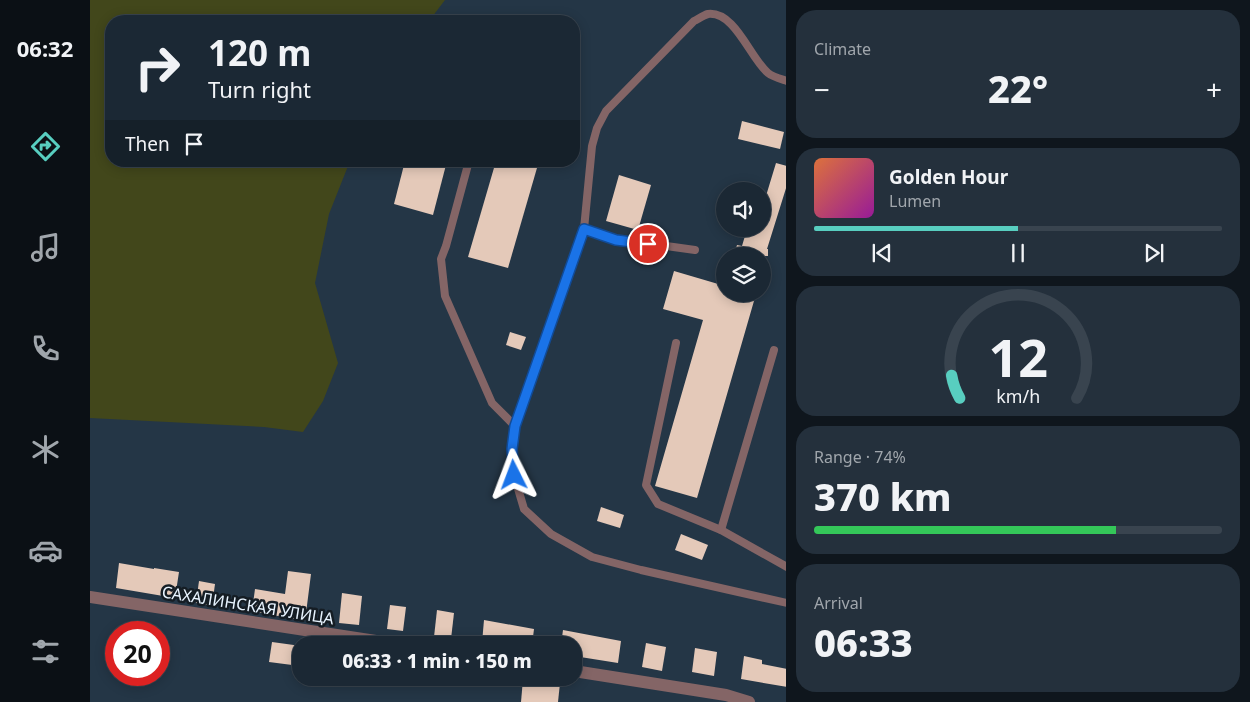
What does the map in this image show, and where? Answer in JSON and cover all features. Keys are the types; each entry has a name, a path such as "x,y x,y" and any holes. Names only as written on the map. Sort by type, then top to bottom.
{"street":[{"name":"САХАЛИНСКАЯ УЛИЦА","path":"90,597 344,636"},
{"path":"582,672 726,695 749,702"}],"lane":[{"path":"786,81 769,74 757,61 733,26 722,16 708,14 694,21 606,111 597,128 592,146 584,229 515,426 512,449 514,475 524,509 551,534 592,556 641,570 786,603"},
{"path":"467,167 446,246 440,259 445,296 492,403 515,426"},
{"path":"584,229 616,240 695,250"},
{"path":"676,342 646,485 658,504 721,530 786,567"},
{"path":"721,530 774,350"}],"green space":[{"path":"90,0 445,0 434,15 105,15 105,167 348,167 329,214 315,283 338,363 323,401 303,432 264,427 90,418"}],"building":[{"path":"742,121 784,132 780,149 738,139"},
{"path":"776,163 786,166 786,188 771,236 770,182"},
{"path":"403,167 445,167 433,215 394,204"},
{"path":"494,167 537,167 508,268 468,257"},
{"path":"619,175 651,185 638,230 606,221"},
{"path":"745,237 771,237 768,247 736,247 737,245 742,246"},
{"path":"674,271 716,283 716,302 754,302 697,498 655,486 703,320 663,309"},
{"path":"510,332 526,337 521,350 506,345"},
{"path":"601,507 624,515 620,528 597,521"},
{"path":"681,534 708,545 702,560 675,550"},
{"path":"119,563 179,572 175,598 116,588"},
{"path":"288,571 311,574 305,621 252,611 255,589 285,594"},
{"path":"199,581 215,584 212,606 196,603"},
{"path":"342,593 362,596 359,625 339,623"},
{"path":"390,605 406,607 403,631 387,629"},
{"path":"437,610 454,613 451,636 434,636"},
{"path":"484,620 534,629 533,636 483,636"},
{"path":"563,630 621,641 618,663 582,657 582,636 562,636"},
{"path":"272,642 292,645 292,665 269,662"},
{"path":"646,643 666,647 662,671 642,667"},
{"path":"695,648 717,652 714,676 692,672"},
{"path":"744,656 762,660 762,664 786,669 786,687 741,679"},
{"path":"522,686 560,686 558,702 521,702"}],"route":[{"path":"514,475 512,449 515,426 584,229 616,240 648,244"}]}
